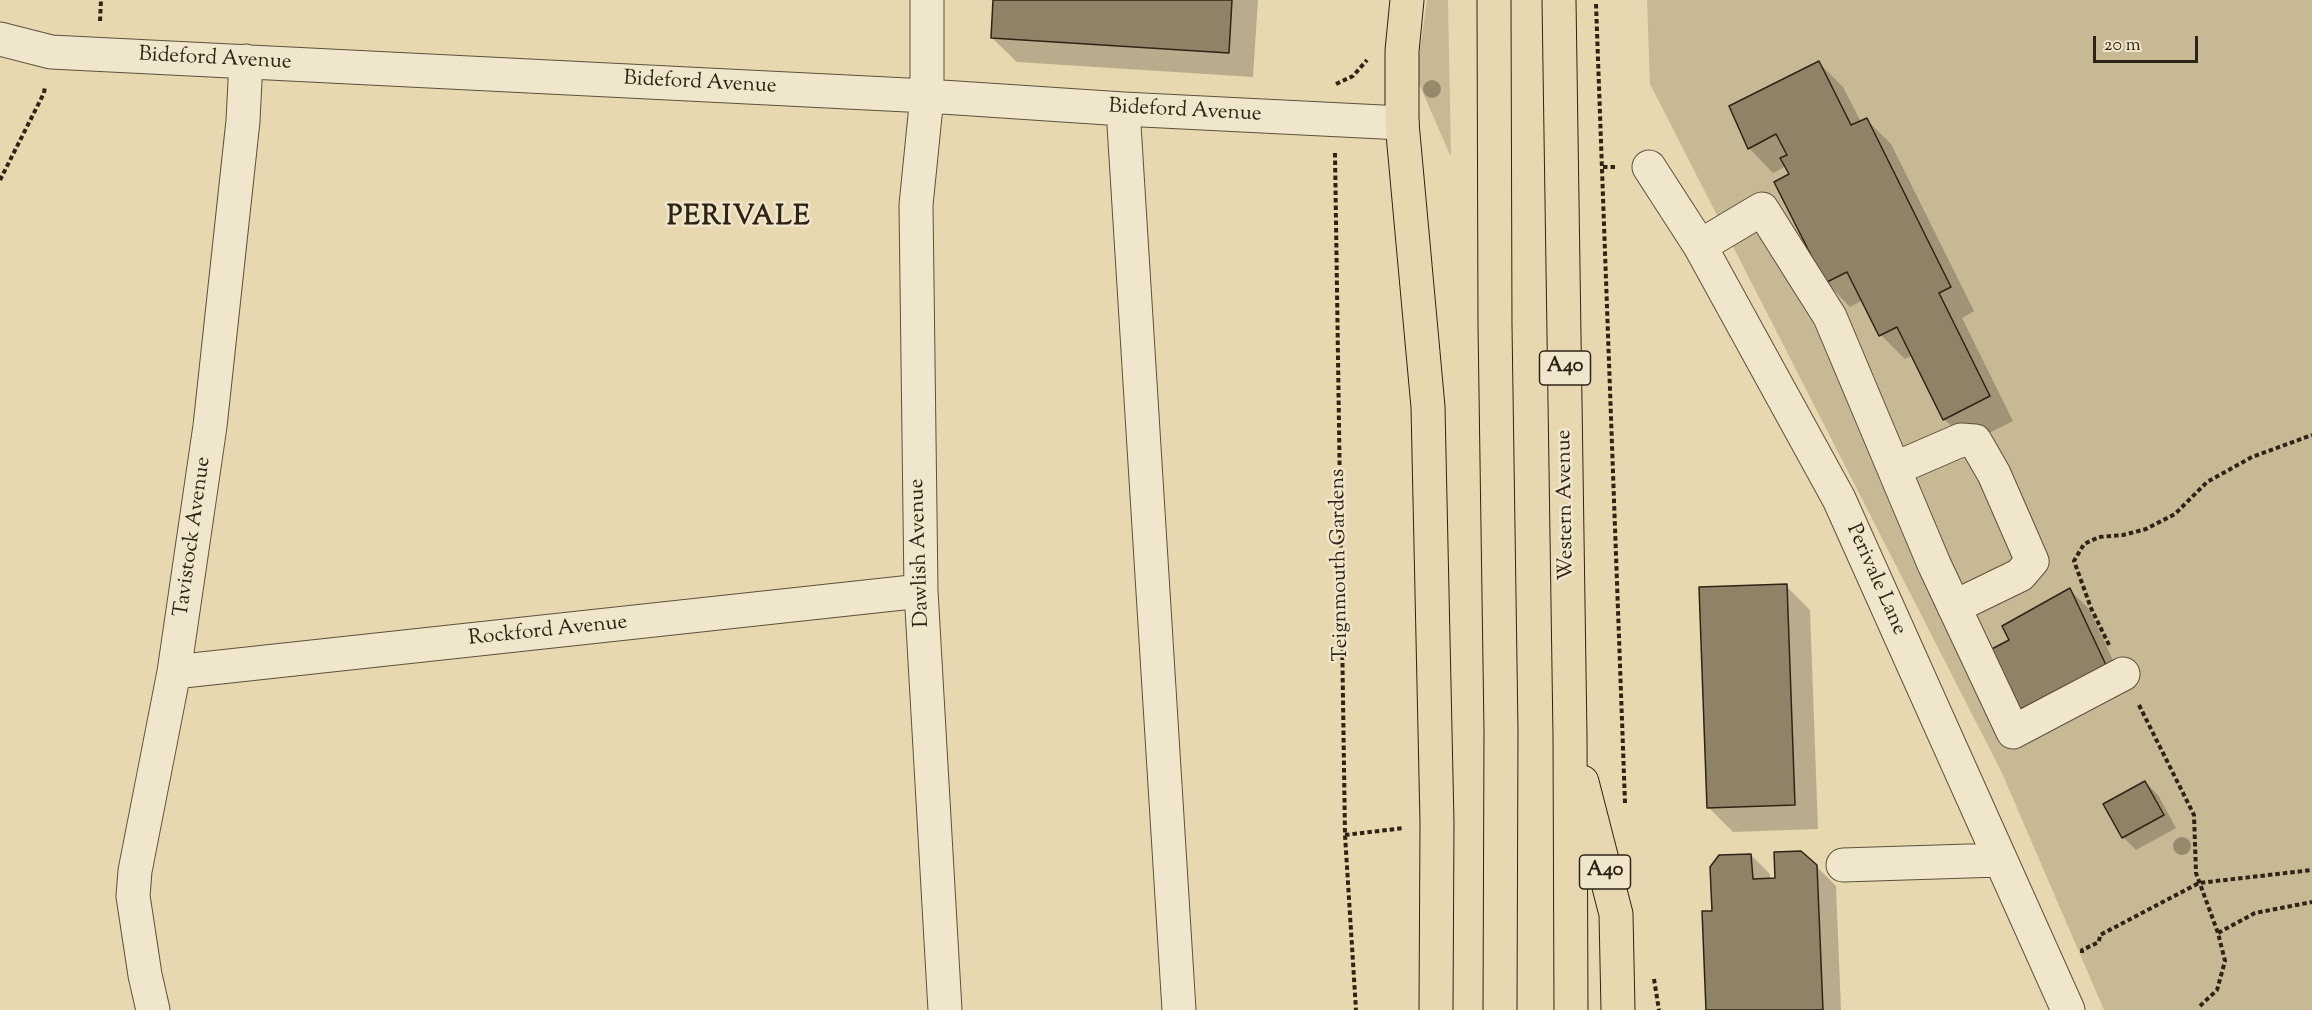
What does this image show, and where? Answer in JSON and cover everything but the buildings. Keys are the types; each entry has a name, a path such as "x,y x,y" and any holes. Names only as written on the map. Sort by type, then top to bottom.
{"main road":[{"path":"1407,0 1402,51 1402,123 1428,406 1437,823 1436,1010"},
{"path":"1494,0 1495,325 1501,731 1500,1010"},
{"name":"Western Avenue","path":"1559,0 1570,736 1571,1010"},
{"name":"A40","path":"1570,736 1616,914 1621,1006"}],"street":[{"name":"Dawlish Avenue","path":"927,0 927,96 916,204 921,591 945,1010"},
{"name":"Bideford Avenue","path":"0,39 51,52 927,96 1123,109 1402,123"},
{"name":"Tavistock Avenue","path":"153,1010 145,975 134,887 135,871 174,672 210,426 243,121 246,61"},
{"path":"1123,109 1179,1010"},
{"name":"Perivale Lane","path":"1649,167 1700,246 1839,499 2068,1010"},
{"path":"1700,246 1762,209 1830,317 1954,607 2013,732 2123,674"},
{"path":"1894,469 1961,440 1975,441 1994,474 2032,561 2020,574 1954,607"},
{"name":"Rockford Avenue","path":"174,672 921,591"},
{"path":"1843,866 2000,860"}],"path":[{"path":"1596,0 1625,806"},
{"path":"0,180 44,93 51,52"},
{"name":"Teignmouth Gardens","path":"1356,1010 1345,835 1334,84 1353,76 1369,59"},
{"path":"2200,1006 2217,990 2225,961 2211,910 2196,873 2194,815 2091,608 2074,561 2084,544 2099,537 2146,529 2175,514 2206,482 2252,457 2312,435"},
{"path":"1345,835 1437,823"},
{"path":"2082,961 2082,950 2099,942 2100,935 2199,883 2312,870"},
{"path":"2218,933 2255,913 2312,902"},
{"path":"1653,970 1659,1010"}],"shaded area":[{"path":"1427,0 1448,0 1451,157 1416,77"},
{"path":"1647,0 2312,0 2312,1010 2104,1010 2002,773 1650,84"}],"district":[{"name":"PERIVALE","path":"739,219"}]}
